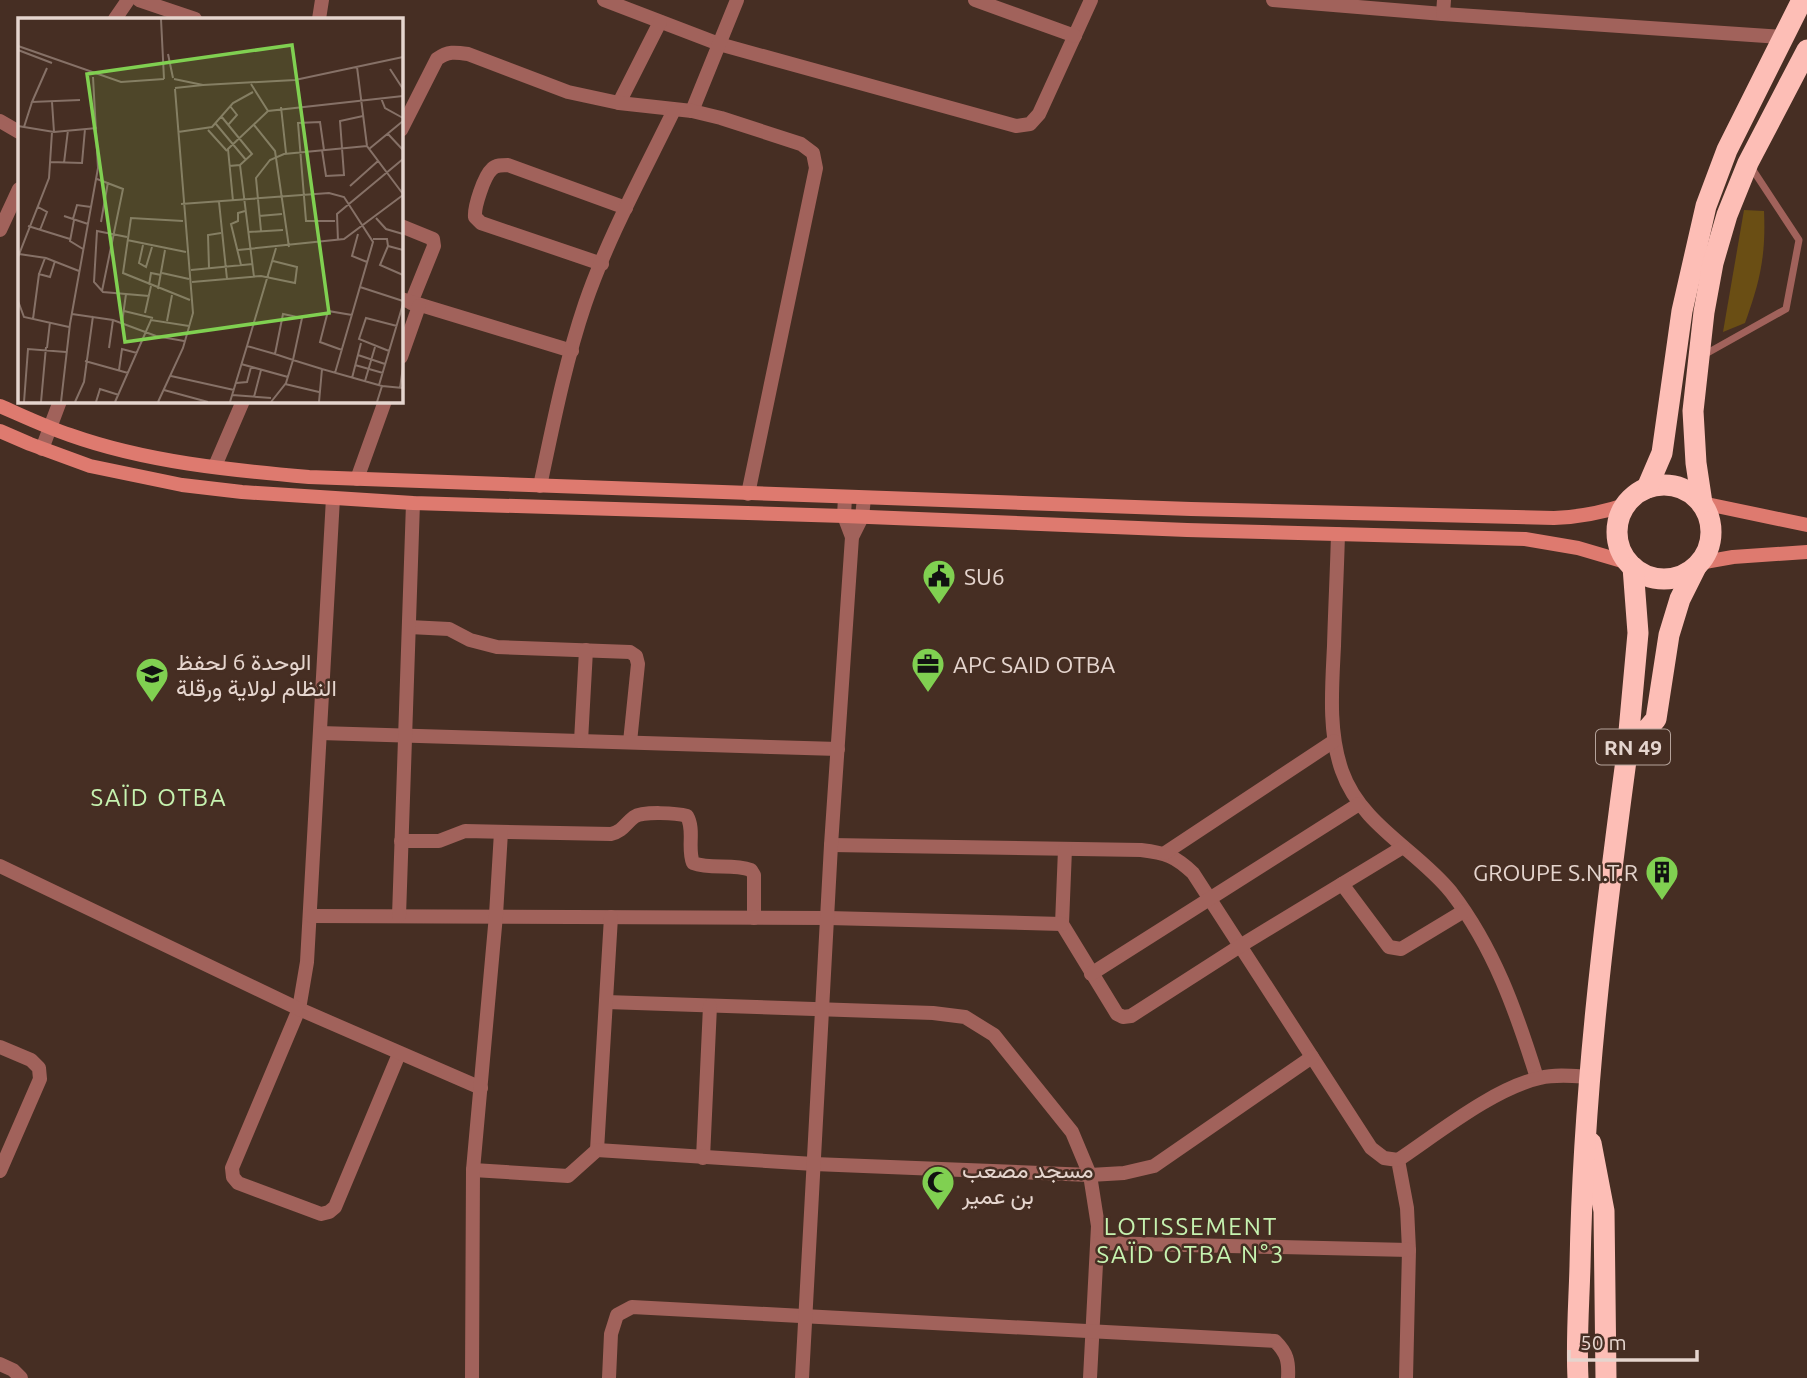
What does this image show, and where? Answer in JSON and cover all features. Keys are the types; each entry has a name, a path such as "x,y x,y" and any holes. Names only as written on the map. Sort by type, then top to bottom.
{"highway":[{"path":"1647,488 1662,453 1682,311 1706,206 1727,150 1802,0"},
{"path":"1702,503 1693,438 1693,411 1713,263 1727,215 1748,163 1807,50"},
{"path":"1671,485 1693,494 1702,503 1708,514 1711,540 1707,552 1697,565 1684,575 1657,579 1644,575 1631,565 1620,550 1617,535 1619,519 1625,505 1635,494 1647,488 1671,485"},
{"name":"RN 49","path":"1578,1378 1581,1184 1586,1113 1604,926 1627,753 1638,633 1631,565"},
{"name":"RN 49","path":"1627,753 1656,719 1669,635 1680,600 1697,565"},
{"name":"RN 49","path":"1586,1113 1604,1211 1606,1378"}],"main road":[{"path":"0,406 70,436 124,450 215,466 309,477 1191,509 1554,518 1603,513 1625,505"},
{"path":"0,431 90,466 182,485 333,498 413,503 1525,539 1578,548 1631,565"},
{"path":"1702,503 1807,525"},
{"path":"1697,565 1744,555 1807,552"}],"street":[{"path":"116,18 128,0"},
{"path":"139,0 192,18"},
{"path":"319,18 322,0"},
{"path":"604,0 719,44 1016,126 1030,124 1039,114 1091,0"},
{"path":"692,111 737,0"},
{"path":"975,0 1075,36"},
{"path":"1273,0 1444,7 1782,37"},
{"path":"619,103 660,22"},
{"path":"402,128 437,59 455,52 468,54 568,92 619,103 692,111 721,118 801,144 813,153 816,168 748,494"},
{"path":"540,486 585,304 626,208 674,110"},
{"path":"0,121 18,131"},
{"path":"602,264 481,223 475,217 474,208 491,170 499,165 508,165 626,208"},
{"path":"0,230 18,191"},
{"path":"402,226 433,239 434,246 410,303 402,351"},
{"path":"410,303 572,351"},
{"path":"42,449 60,402"},
{"path":"215,466 243,402"},
{"path":"358,479 385,402"},
{"path":"845,497 844,516 852,537"},
{"path":"333,498 311,916 299,1009 232,1168 233,1177 239,1183 321,1214 329,1212 335,1207 398,1054"},
{"path":"802,1378 831,845 852,537 862,517 864,498"},
{"path":"398,916 413,503"},
{"path":"1338,534 1333,683 1334,741 1343,773 1359,804 1449,890 1482,936 1509,995 1537,1078"},
{"path":"409,628 449,629 470,640 497,647 630,652 636,656 638,664 630,742"},
{"path":"581,741 586,650"},
{"path":"320,733 838,749"},
{"path":"1165,853 1334,741"},
{"path":"1091,974 1359,804"},
{"path":"401,841 439,841 465,831 611,834 620,832 640,814 678,814 687,816 690,822 690,855 693,863 751,870 754,875 754,918"},
{"path":"472,1378 473,1170 501,832"},
{"path":"831,845 1141,850 1165,853 1179,860 1193,873 1371,1148 1384,1158 1398,1160 1506,1091 1537,1078 1555,1075 1589,1077"},
{"path":"1065,849 1062,924 1117,1014 1123,1017 1131,1016 1403,847"},
{"path":"0,866 299,1009 481,1088"},
{"path":"1342,884 1389,947 1395,950 1464,911"},
{"path":"311,916 828,918 1062,924"},
{"path":"473,1170 568,1176 597,1150 611,917"},
{"path":"606,1002 933,1013 965,1017 994,1035 1072,1132 1090,1175 1095,1195 1098,1243 1090,1378"},
{"path":"703,1158 710,1006"},
{"path":"0,1047 31,1060 39,1068 40,1079 0,1171"},
{"path":"597,1150 814,1164 1090,1175 1125,1173 1154,1166 1312,1057"},
{"path":"1398,1160 1407,1208 1409,1250 1406,1378"},
{"path":"1098,1243 1409,1250"},
{"path":"609,1378 611,1334 617,1315 632,1307 1275,1341 1286,1351 1288,1378"},
{"path":"0,1364 13,1370 21,1378"}],"lane":[{"path":"1699,358 1786,309 1799,240 1748,163"}],"shaded area":[{"path":"1744,210 1764,211 1761,268 1745,323 1723,332"}],"place":[{"name":"SU6","path":"939,606"},
{"name":"APC SAID OTBA","path":"928,694"},
{"name":"الوحدة 6 لحفظ النظام لولاية ورقلة","path":"152,704"},
{"name":"GROUPE S.N.T.R","path":"1662,902"},
{"name":"مسجد مصعب بن عمير","path":"938,1212"}],"district":[{"name":"SAÏD OTBA","path":"159,797"},
{"name":"LOTISSEMENT SAÏD OTBA N°3","path":"1191,1240"}]}
